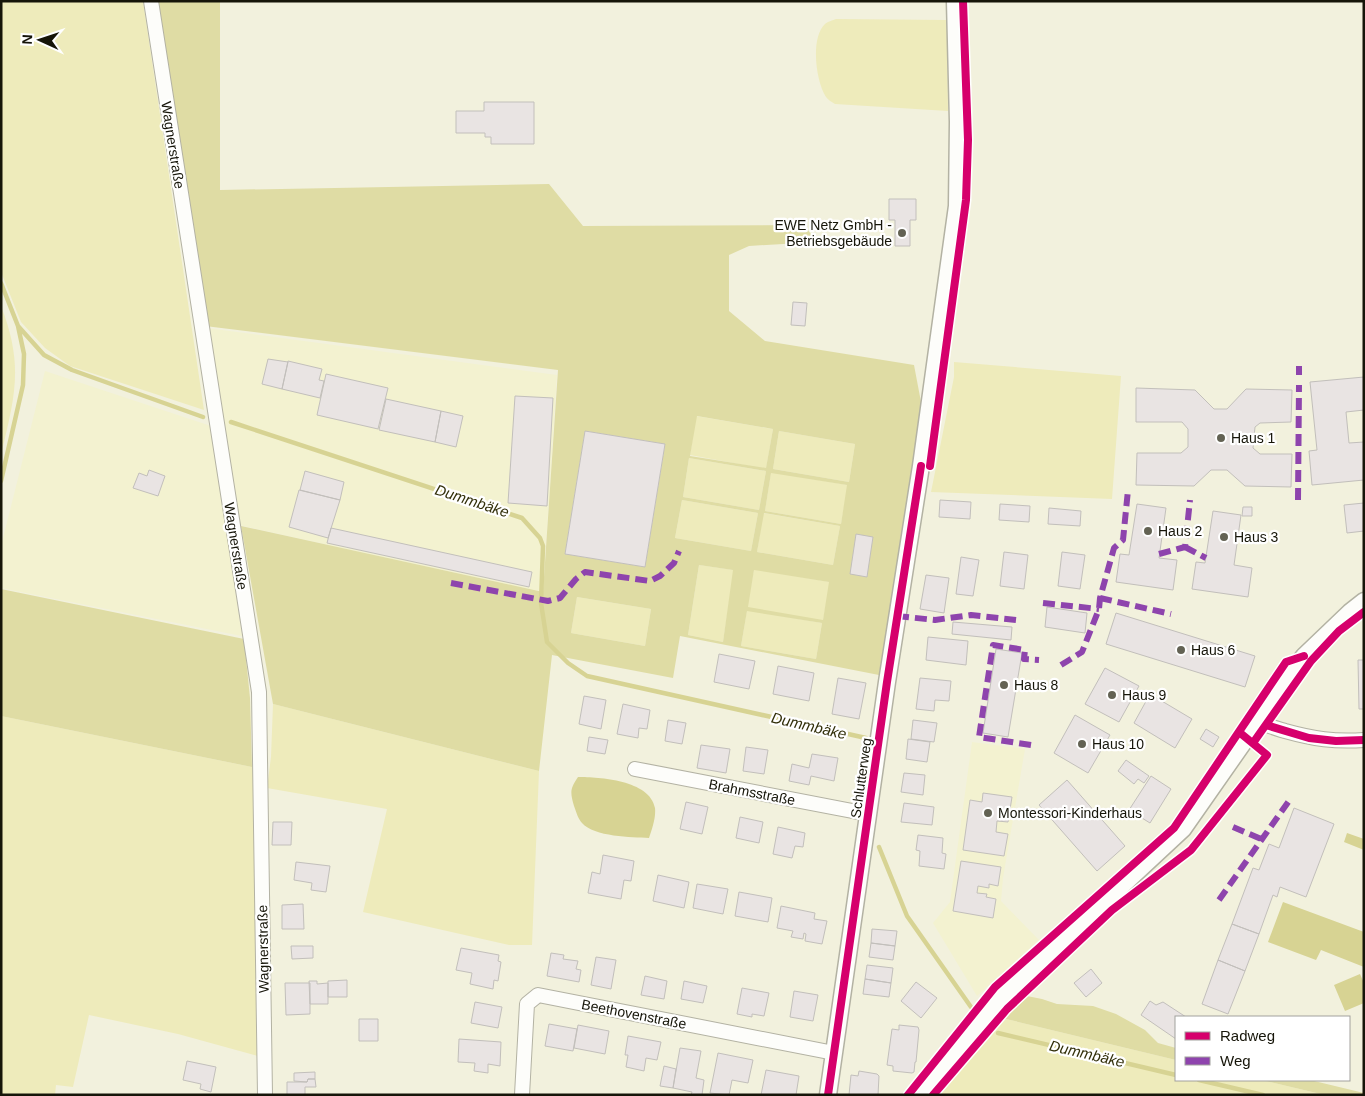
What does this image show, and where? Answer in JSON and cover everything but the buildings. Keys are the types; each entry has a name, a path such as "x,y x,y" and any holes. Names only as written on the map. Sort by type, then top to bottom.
{"street":[{"name":"Wagnerstraße","path":"151,1 258,692 265,1095"},
{"name":"Schlutterweg","path":"828,1095 868,814 921,466 957,206 958,122 955,1"},
{"path":"918,1095 997,1002 1183,829 1304,656 1364,601"},
{"path":"1259,720 1266,725 1309,738 1336,741 1364,740"},
{"name":"Brahmsstraße","path":"635,769 868,814"},
{"name":"Beethovenstraße","path":"522,1095 527,1004 538,995 834,1053"}],"shaded area":[{"path":"1,1 143,1 204,410 70,366 45,348 21,322 1,272"},
{"path":"156,1 220,1 220,190 549,184 583,226 804,225 817,242 749,246 729,255 729,311 765,341 914,365 921,402 909,491 879,675 680,636 673,678 552,655 539,771 273,704 241,526 543,592 558,370 205,326","holes":["697,416 773,429 766,468 690,456","585,431 665,444 645,567 565,554","779,431 855,444 849,482 773,469","689,458 766,471 759,510 683,497","771,473 847,485 841,524 765,511","682,500 758,513 751,551 675,538","764,513 840,526 833,565 757,552","699,565 733,570 723,642 688,635","754,570 829,582 823,620 748,607","577,597 651,609 645,646 571,633","747,611 822,623 816,659 741,646"]},
{"path":"836,19 947,20 948,111 835,104 829,100 822,90 817,71 816,49 820,31 826,23"},
{"path":"1,306 13,346 15,380 10,415 1,455"},
{"path":"207,328 557,375 543,592 225,522 242,636 1,588 1,546 45,371 226,431"},
{"path":"954,362 1121,376 1112,499 931,492 954,377"},
{"path":"696,416 773,429 766,469 690,455"},
{"path":"779,431 855,444 849,482 773,469"},
{"path":"689,458 766,471 759,510 683,497"},
{"path":"771,472 848,485 841,524 765,511"},
{"path":"682,500 758,513 751,551 675,538"},
{"path":"763,513 840,526 833,565 757,552"},
{"path":"699,565 734,570 723,642 688,635"},
{"path":"754,569 830,582 823,621 747,608"},
{"path":"1,589 244,639 250,698 252,767 1,716"},
{"path":"577,597 651,609 645,646 571,633"},
{"path":"747,610 822,623 816,659 741,646"},
{"path":"273,704 539,771 532,945 509,945 363,912 387,809 267,788 271,757"},
{"path":"1,716 252,767 256,786 258,1056 178,1034 89,1015 73,1087 56,1085 55,1095 1,1095"},
{"name":"Montessori-Kinderhaus","path":"972,742 1025,749 1003,878 1001,901 1039,940 977,996 933,923 950,902"},
{"path":"578,777 610,779 644,791 651,799 655,808 649,838 604,834 588,828 582,823 576,813 571,794"},
{"path":"1347,833 1364,839 1364,850 1344,842"},
{"path":"1283,902 1364,932 1364,967 1321,950 1316,960 1268,942"},
{"path":"1360,974 1364,983 1364,1003 1345,1011 1334,985"},
{"path":"1027,996 1057,1004 1093,1006 1116,1014 1145,1030 1158,1043 1175,1048 1175,1060 1002,1018"},
{"path":"1002,1018 1175,1060 1175,1081 1265,1081 1325,1095 939,1095"},
{"path":"1265,1081 1314,1081 1364,1093 1364,1095 1325,1095"}],"waterway":[{"name":"Dummbäke","path":"1,283 18,326 44,355 72,370 203,417"},
{"path":"1,481 23,385 24,354 18,326"},
{"name":"Dummbäke","path":"231,422 522,518 540,538 543,546 541,603 547,642 568,663 587,676 866,738"},
{"name":"Dummbäke","path":"879,847 907,916 971,1007"},
{"name":"Dummbäke","path":"998,1033 1175,1075"},
{"name":"Dummbäke","path":"1203,1081 1263,1095"}],"marked path":[{"path":"1299,366 1299,375"},
{"path":"1298,500 1299,385"},
{"path":"1061,665 1082,652 1099,609 1100,598 1114,548 1123,540 1128,490"},
{"path":"1159,554 1185,547 1190,500"},
{"path":"1185,547 1206,558"},
{"path":"451,583 548,601 560,598 576,579 585,572 650,581 660,576 674,563 679,551"},
{"path":"1100,598 1171,614"},
{"path":"1043,603 1099,609"},
{"path":"897,616 935,620 971,615 1016,620"},
{"path":"1031,745 979,737 993,645 1025,650 1024,659 1039,660"},
{"path":"1219,900 1291,798"},
{"path":"1233,827 1261,839"}],"cycle path":[{"path":"930,466 966,200 968,140 963,1"},
{"path":"828,1095 887,682 921,466"},
{"path":"1253,743 1311,661 1339,631 1364,612"},
{"path":"908,1095 995,987 1174,828 1286,662 1304,656"},
{"path":"1266,725 1309,738 1336,741 1364,740"},
{"path":"933,1095 1007,1009 1112,910 1191,850 1267,755 1239,732"}],"place":[{"name":"EWE Netz GmbH - Betriebsgebäude","path":"902,233"},
{"name":"Haus 1","path":"1221,438"},
{"name":"Haus 2","path":"1148,531"},
{"name":"Haus 3","path":"1224,537"},
{"name":"Haus 6","path":"1181,650"},
{"name":"Haus 8","path":"1004,685"},
{"name":"Haus 9","path":"1112,695"},
{"name":"Haus 10","path":"1082,744"},
{"name":"Montessori-Kinderhaus","path":"988,813"}]}
